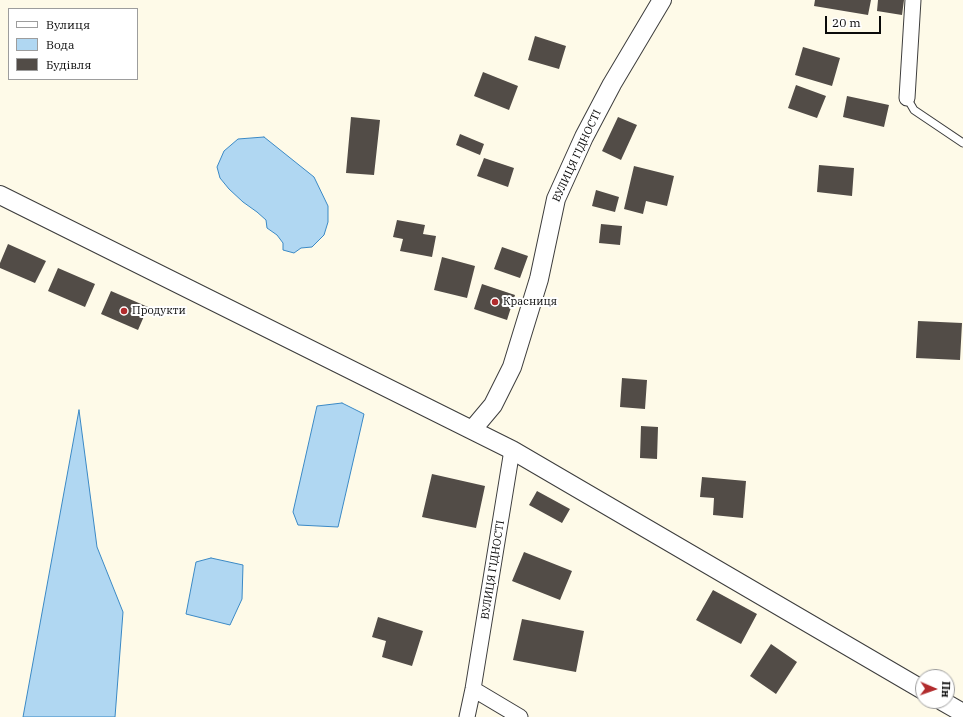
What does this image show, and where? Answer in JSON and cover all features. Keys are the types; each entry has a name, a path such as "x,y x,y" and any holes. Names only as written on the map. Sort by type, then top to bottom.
{"street":[{"name":"ВУЛИЦЯ ГІДНОСТІ","path":"472,430 493,405 512,367 539,279 556,199 584,137 605,97 662,0"},
{"path":"907,98 913,0"},
{"path":"0,195 512,450 915,685"},
{"name":"ВУЛИЦЯ ГІДНОСТІ","path":"466,717 473,689 512,450"},
{"path":"473,689 520,717"}],"lane":[{"path":"907,98 914,110 963,143"}],"water":[{"path":"264,137 314,177 328,206 328,222 324,235 312,247 301,248 294,253 283,250 283,243 277,235 267,228 266,220 243,202 220,178 217,167 224,151 238,139"},
{"path":"342,403 364,414 338,527 298,525 293,512 317,406"},
{"path":"79,410 97,547 123,612 115,717 23,717"},
{"path":"211,558 243,565 242,599 230,625 186,614 196,562"}],"building":[{"path":"815,0 871,0 868,15 814,6"},
{"path":"878,0 904,0 902,15 877,11"},
{"path":"535,36 566,46 559,69 528,60"},
{"path":"803,47 840,58 832,86 795,75"},
{"path":"483,72 518,86 509,110 474,96"},
{"path":"796,85 826,96 817,118 788,108"},
{"path":"847,96 889,105 884,127 843,117"},
{"path":"351,117 380,120 374,175 346,173"},
{"path":"618,117 637,125 621,160 602,151"},
{"path":"460,134 484,144 480,155 456,145"},
{"path":"484,158 514,168 508,187 477,176"},
{"path":"819,165 854,168 852,196 817,192"},
{"path":"634,166 674,176 667,206 646,201 643,214 624,209"},
{"path":"596,190 619,197 615,212 592,206"},
{"path":"397,220 425,225 423,234 436,236 432,257 400,251 403,239 393,237"},
{"path":"601,224 622,226 620,245 599,243"},
{"path":"8,244 46,261 35,283 0,268 0,263"},
{"path":"502,247 528,256 520,278 494,269"},
{"path":"442,257 475,266 467,298 434,290"},
{"path":"58,268 95,284 85,307 48,291"},
{"name":"Красниця","path":"482,284 515,295 507,320 474,309"},
{"name":"Продукти","path":"111,291 148,307 138,330 101,314"},
{"path":"918,321 962,323 960,360 916,358"},
{"path":"622,378 647,380 645,409 620,407"},
{"path":"641,426 658,427 657,459 640,458"},
{"path":"432,474 485,486 476,528 422,517"},
{"path":"702,477 746,481 743,518 713,515 714,498 700,497"},
{"path":"537,491 570,509 562,523 529,505"},
{"path":"524,552 572,571 560,600 512,581"},
{"path":"713,590 757,614 741,644 696,620"},
{"path":"378,617 423,631 412,666 382,657 386,641 372,637"},
{"path":"522,619 584,631 576,672 513,660"},
{"path":"771,644 797,662 776,694 750,676"}],"place":[{"name":"Красниця","path":"495,302"},
{"name":"Продукти","path":"124,311"}]}
